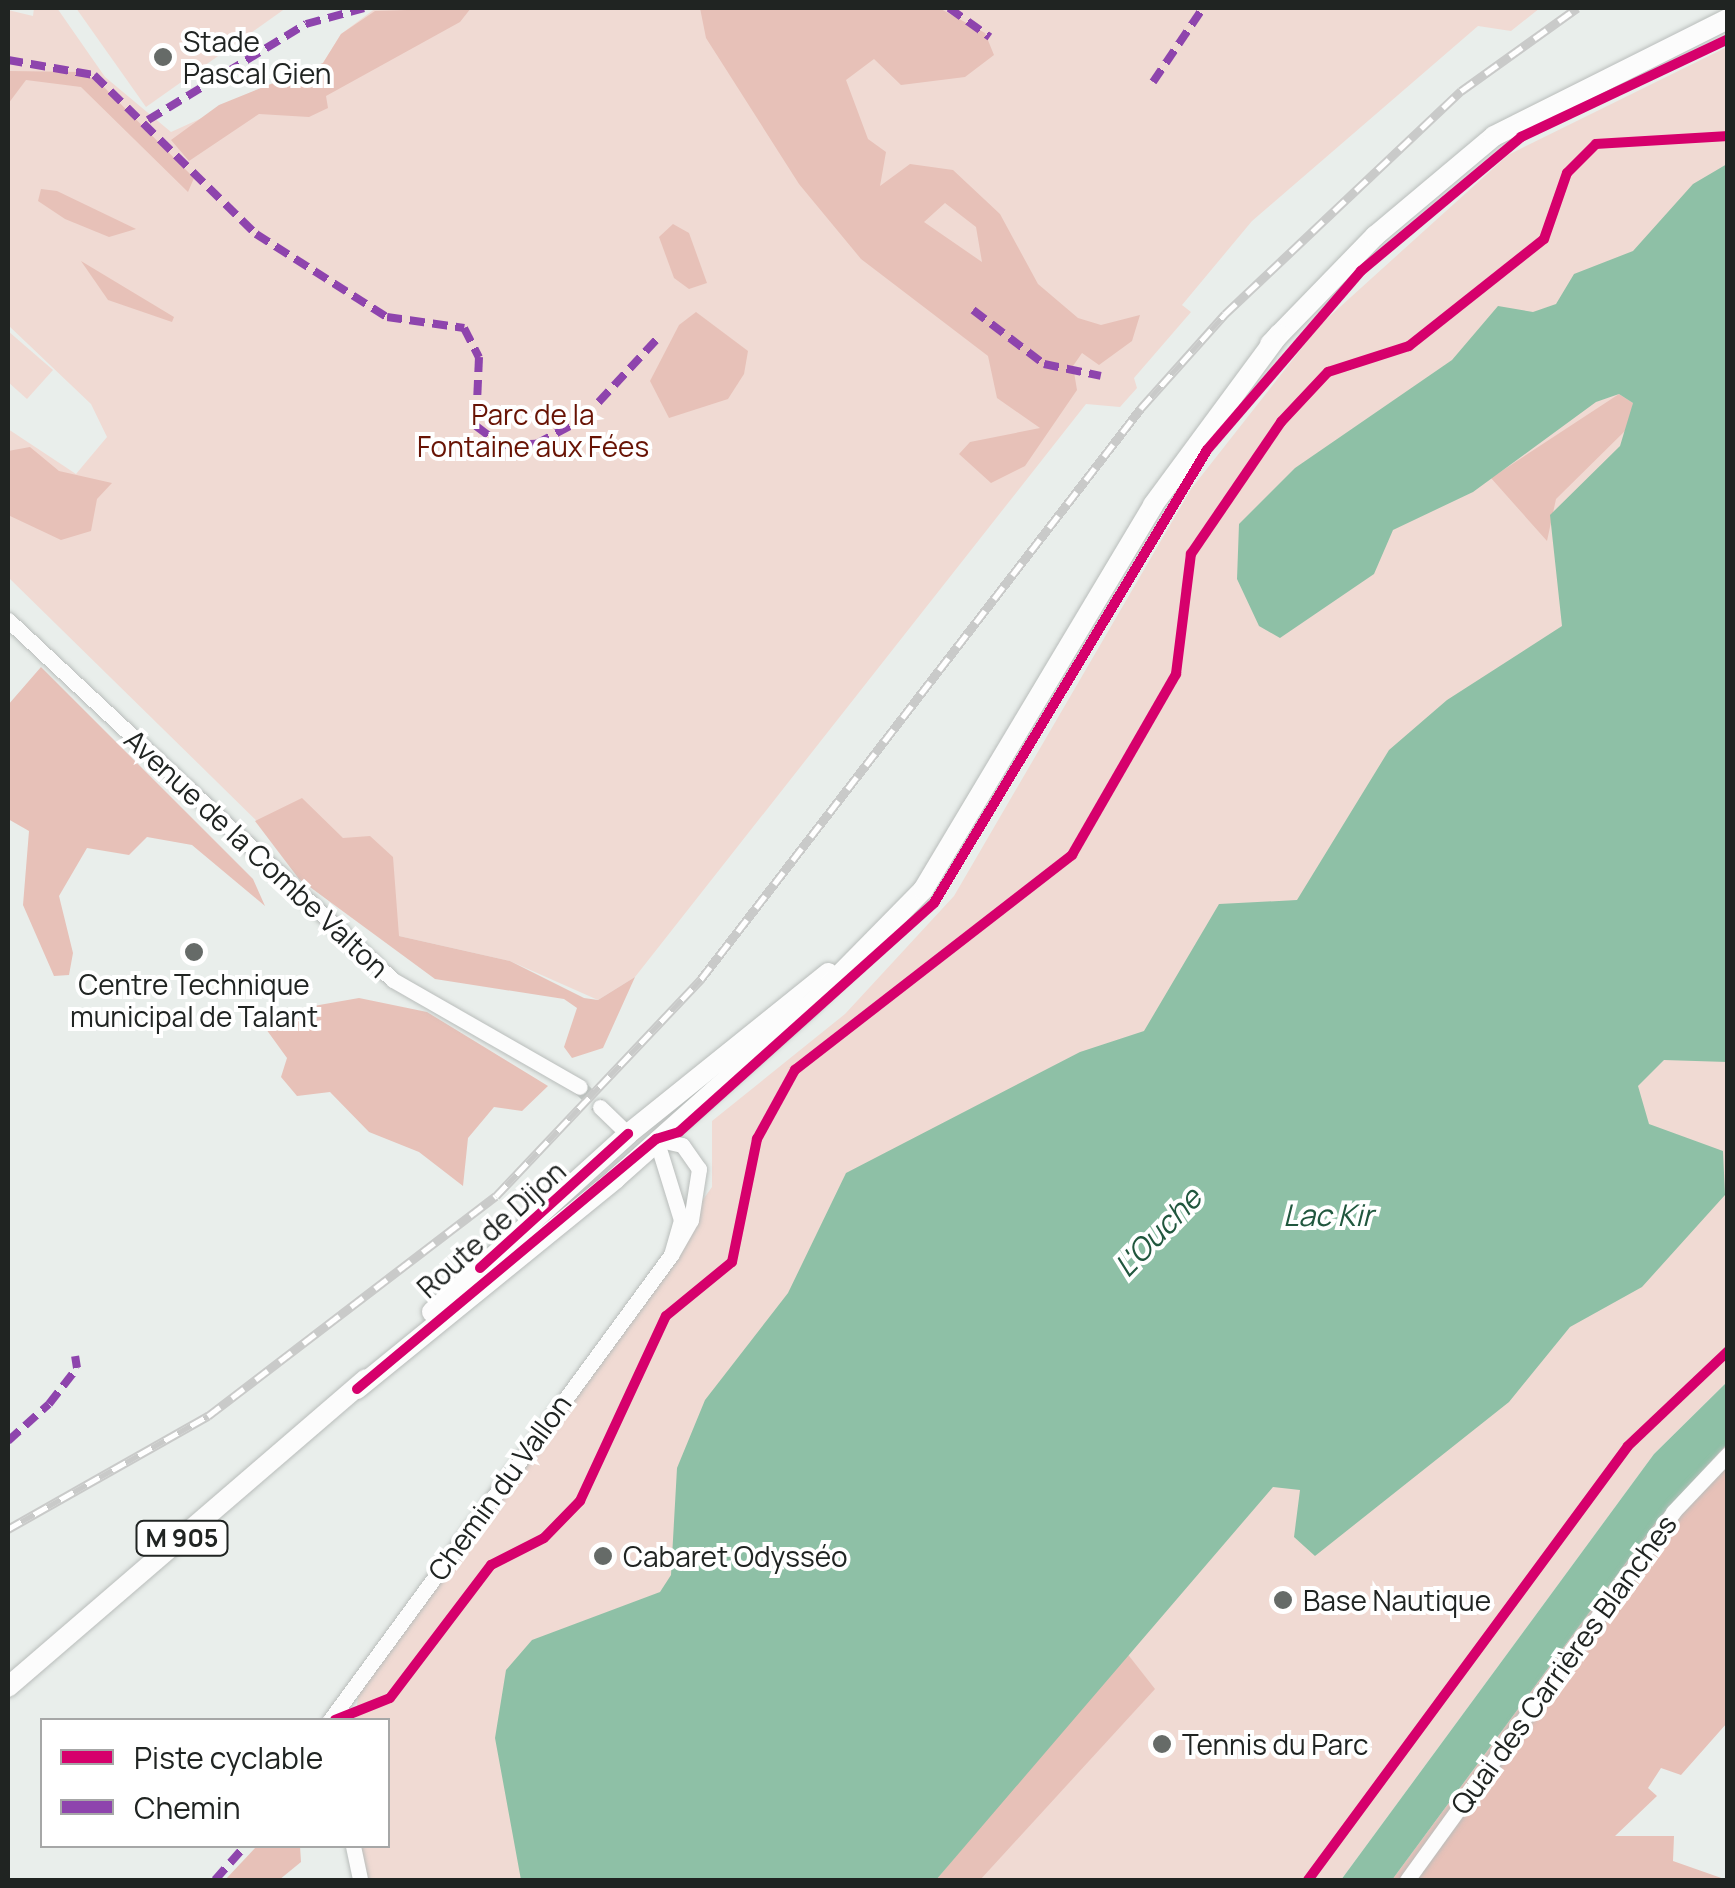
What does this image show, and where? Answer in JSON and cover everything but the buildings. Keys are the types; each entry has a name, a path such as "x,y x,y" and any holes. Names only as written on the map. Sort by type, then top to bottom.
{"main road":[{"name":"M 905","path":"1063,656 1065,635 1164,466 1279,334 1375,236 1494,136 1728,20"},
{"name":"M 905","path":"656,1140 868,944 942,865 1174,473 1279,334"},
{"name":"M 905","path":"1084,627 1122,532"},
{"name":"M 905","path":"628,1134 868,944"},
{"name":"M 905","path":"656,1140 693,1082"},
{"path":"628,1134 656,1140"},
{"name":"Route de Dijon","path":"486,1284 628,1134"},
{"name":"Route de Dijon","path":"356,1389 628,1134"},
{"name":"Route de Dijon","path":"8,1687 356,1389 656,1140"}],"street":[{"name":"Avenue de la Combe Valton","path":"8,620 393,980 580,1087"},
{"path":"600,1108 628,1134"},
{"name":"Chemin du Vallon","path":"332,1718 671,1255 703,1183 682,1145 656,1140 681,1220 671,1255"},
{"name":"Quai des Carrières Blanches","path":"1406,1880 1673,1512 1728,1454"},
{"path":"345,1718 348,1696"},
{"path":"352,1848 360,1880"}],"green space":[{"name":"Parc de la Fontaine aux Fées","path":"34,8 57,8 105,77 171,132 323,63 341,34 376,8 1540,8 1511,31 1478,26 1252,221 1182,305 1191,312 1134,378 1137,388 1120,407 1086,404 635,977 598,1000 510,961 399,936 314,877 8,577 8,429 76,474 107,437 91,404 8,325 8,10 33,16"},
{"name":"Stade Pascal Gien","path":"76,8 286,8 146,107"},
{"path":"1727,47 1727,1382 1654,1454 1341,1880 368,1880 361,1848 390,1848 390,1718 355,1718 360,1683 712,1187 712,1121 845,1014 954,896 1191,489 1320,325 1508,155"},
{"path":"8,331 53,370 27,399 8,382"}],"shaded area":[{"path":"471,8 460,22 326,96 328,108 309,117 259,114 189,161 171,140 219,105 323,63 341,34 375,11"},
{"path":"700,8 939,8 985,33 994,55 965,77 901,85 874,59 846,80 868,139 886,152 880,186 910,164 953,170 1000,214 1038,284 1078,318 1101,325 1140,315 1132,341 1099,365 1082,353 1073,366 1077,390 1025,466 991,483 959,454 970,442 1040,428 997,398 988,356 861,259 799,184 706,38","holes":["945,203 976,227 982,262 924,222"]},
{"path":"10,71 80,72 99,82 194,178 188,192 81,87 26,80 8,104"},
{"path":"41,189 57,191 136,229 109,237 65,219 38,201"},
{"path":"673,224 689,233 707,283 689,289 674,278 659,237"},
{"path":"81,261 174,317 172,322 108,300"},
{"path":"696,312 748,351 744,374 728,399 669,418 650,381 679,325"},
{"path":"1619,394 1633,403 1630,426 1556,499 1547,541 1491,478"},
{"path":"30,447 59,471 112,483 97,499 91,531 61,540 8,515 8,451"},
{"path":"41,667 253,879 265,906 192,845 147,837 129,855 87,848 59,896 73,953 69,975 54,976 23,905 29,831 8,819 8,705"},
{"path":"302,798 343,838 370,836 393,857 399,936 510,961 584,998 598,1000 635,977 603,1048 572,1058 564,1047 577,1008 564,999 435,979 299,879 255,821"},
{"path":"359,998 427,1012 548,1086 522,1111 494,1107 468,1138 463,1186 419,1152 369,1132 330,1092 297,1096 281,1077 287,1058 266,1029 268,1014"},
{"path":"1727,1444 1727,1723 1681,1775 1661,1768 1648,1788 1657,1796 1615,1836 1674,1836 1673,1861 1727,1880 1392,1880 1659,1518"},
{"path":"1126,1652 1155,1689 980,1880 936,1880"},
{"path":"255,1848 300,1848 301,1862 279,1880 225,1880"}],"water":[{"name":"Lac Kir","path":"1727,164 1727,1062 1664,1060 1638,1086 1649,1124 1723,1151 1725,1195 1642,1287 1570,1327 1509,1402 1315,1556 1294,1537 1300,1490 1273,1487 936,1880 521,1880 495,1738 506,1670 532,1640 660,1592 671,1575 677,1468 705,1400 788,1293 846,1173 1080,1052 1144,1031 1219,904 1297,900 1389,750 1447,700 1562,626 1550,515 1620,446 1633,403 1619,394 1596,402 1473,492 1393,530 1374,574 1280,638 1259,626 1237,579 1239,524 1295,468 1452,360 1498,306 1533,312 1556,304 1574,274 1633,251 1693,184"},
{"path":"1727,1382 1727,1444 1659,1518 1392,1880 1341,1880 1654,1454"}],"tunnel":[{"path":"580,1087 600,1107"}],"railway":[{"path":"8,1529 208,1416 496,1196 701,979 1141,408 1225,314 1461,91 1577,8"}],"marked path":[{"path":"148,120 306,24 364,8"},
{"path":"949,8 990,37"},
{"path":"1153,82 1203,8"},
{"path":"8,60 94,75 256,234 387,317 464,328 479,357 476,426 501,445 536,444 583,419 659,337"},
{"path":"973,310 1044,364 1101,376"},
{"path":"8,1441 49,1404 77,1368 75,1356"},
{"path":"215,1880 243,1848"}],"cycle path":[{"path":"357,1389 656,1139 679,1132 934,903 1207,450 1361,271 1521,137 1728,39"},
{"path":"340,1718 390,1698 491,1565 544,1538 580,1501 666,1316 732,1262 757,1139 795,1070 1072,855 1176,674 1191,554 1281,422 1328,372 1409,346 1544,239 1567,173 1596,144 1728,136"},
{"path":"480,1268 628,1134"},
{"path":"1308,1880 1628,1446 1728,1351"}],"place":[{"name":"Stade Pascal Gien","path":"163,57"},
{"name":"Centre Technique municipal de Talant","path":"194,952"},
{"name":"Cabaret Odysséo","path":"603,1556"},
{"name":"Base Nautique","path":"1283,1600"},
{"name":"Tennis du Parc","path":"1162,1744"}],"water label":[{"name":"L'Ouche","path":"1158,1232"}]}
